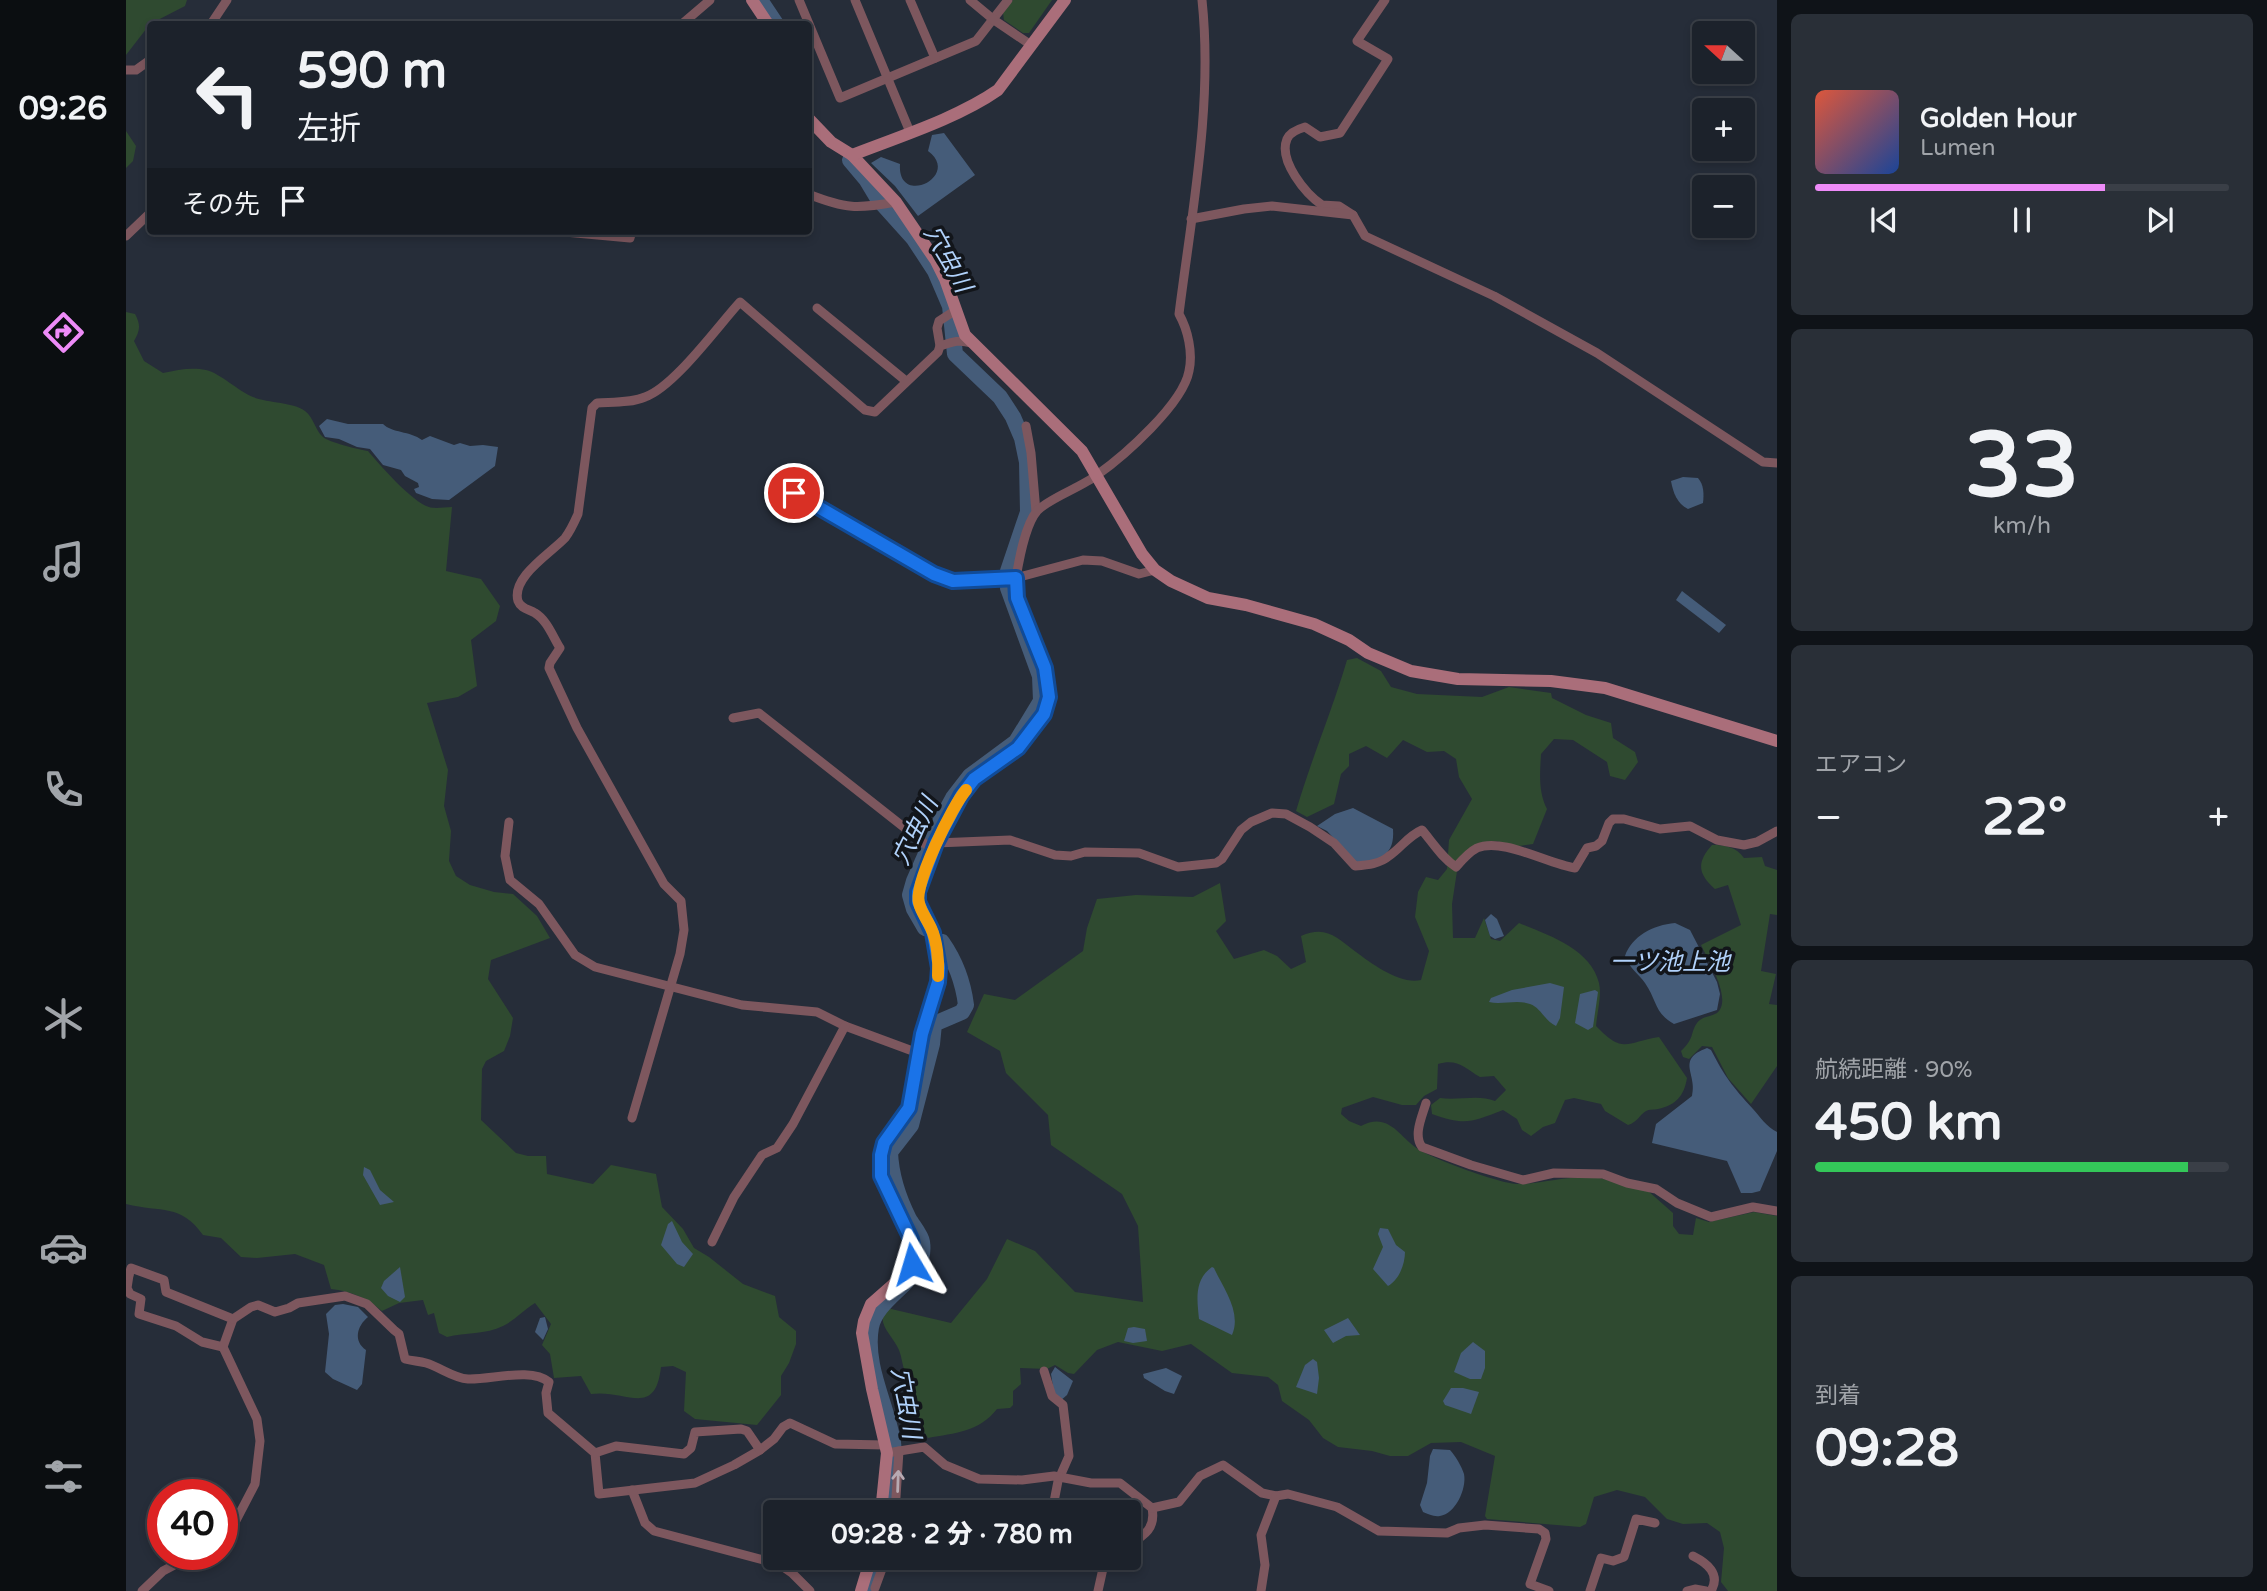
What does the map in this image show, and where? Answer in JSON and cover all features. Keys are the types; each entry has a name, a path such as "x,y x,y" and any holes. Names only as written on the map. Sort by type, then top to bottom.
{"street":[{"path":"213,21 227,0"},
{"path":"686,21 710,0"},
{"path":"752,0 766,21"},
{"path":"799,0 808,21"},
{"path":"855,0 910,132"},
{"path":"910,0 935,58"},
{"path":"970,0 1031,45"},
{"path":"812,31 840,97 976,41 1008,0"},
{"path":"852,155 985,99 998,90 1065,0"},
{"path":"1036,512 1097,476 1150,430 1184,386 1189,374 1188,333 1179,314 1203,109 1205,26 1202,0"},
{"path":"1385,0 1357,41 1388,59 1340,133 1320,136 1305,127 1293,131 1286,140 1286,153 1300,185 1322,205 1339,206 1353,215 1365,236 1494,296 1597,353 1763,462 1777,463"},
{"path":"126,70 136,70 147,62"},
{"path":"812,122 831,142 852,155 897,202 936,261 965,335 1082,451 1132,538 1155,570 1171,581 1208,598 1246,605 1314,624 1349,640 1368,653 1411,671 1458,679 1551,681 1605,688 1777,741"},
{"path":"812,195 843,207 862,208 897,202"},
{"path":"1191,219 1272,206 1353,215"},
{"path":"126,236 147,216"},
{"path":"597,235 630,238 631,235"},
{"path":"632,1118 680,954 684,929 681,901 664,884 566,704 549,668 560,648 544,621 518,603 517,592 526,574 556,546 573,526 578,514 592,408 597,403 645,398 657,391 686,364 740,302 865,410 875,411 938,352 939,321 957,310"},
{"path":"817,309 906,381"},
{"path":"940,346 962,340 972,343"},
{"path":"894,1500 890,1450 872,1389 862,1333 866,1312 871,1304 904,1275 914,1256 911,1239 881,1176 880,1168 884,1143 909,1108 918,1054 938,982 939,968 933,933 918,902 918,892 935,847 961,796 974,779 1018,748 1046,708 1049,697 1048,680 1017,598 1016,578 1020,557 1036,512 1026,426"},
{"path":"785,488 934,574 953,581 1016,578 1083,560 1102,561 1139,574 1155,570"},
{"path":"733,718 759,713 935,847 1010,839 1055,855 1071,856 1085,852 1139,853 1178,867 1216,863 1222,859 1241,830 1251,822 1272,813 1286,814 1310,827 1334,843 1355,866 1388,858 1412,835 1422,830 1444,859 1456,867 1477,848 1490,845 1525,853 1559,866 1575,868 1587,848 1597,846 1602,841 1609,823 1613,820 1624,819 1660,829 1690,826 1717,840 1744,845 1757,842 1777,831"},
{"path":"509,822 505,856 510,880 539,904 575,955 595,967 742,1004 817,1012 845,1026 918,1054"},
{"path":"712,1242 734,1197 762,1155 777,1148 793,1124 845,1026"},
{"path":"1426,1103 1418,1141 1422,1147 1471,1165 1523,1180 1554,1174 1603,1174 1627,1183 1656,1188 1677,1203 1711,1217 1753,1207 1777,1211"},
{"path":"223,1347 202,1342 176,1326 139,1314 141,1298 130,1294 127,1288 131,1268 164,1280 166,1292 233,1319"},
{"path":"238,1517 255,1484 260,1441 257,1419 223,1347 233,1319 251,1307 258,1306 275,1312 298,1303 345,1296 367,1304 399,1335 405,1359 428,1363 465,1379 526,1373 549,1382 546,1393 548,1413 595,1453 598,1493 695,1483 760,1450 790,1423 835,1444 890,1450 924,1447 945,1465 986,1481 1060,1476 1091,1483 1119,1483 1152,1508 1154,1520 1150,1528 1141,1535"},
{"path":"1044,1371 1052,1396 1063,1405 1069,1456 1060,1476 1055,1500"},
{"path":"595,1453 616,1446 684,1454 691,1448 695,1432 741,1429 747,1431 760,1450"},
{"path":"883,1500 890,1450"},
{"path":"1152,1508 1179,1502 1200,1476 1223,1465 1262,1493 1276,1496 1287,1494 1337,1507 1379,1531 1447,1533 1459,1528 1485,1525 1539,1529 1545,1533 1546,1539 1530,1584 1549,1591"},
{"path":"632,1490 645,1523 654,1531 779,1564 810,1591"},
{"path":"1261,1591 1265,1565 1261,1535 1276,1496"},
{"path":"1590,1591 1601,1558 1613,1561 1624,1557 1636,1519 1655,1523"},
{"path":"1693,1556 1712,1569 1715,1583 1711,1591"},
{"path":"142,1591 165,1570"},
{"path":"870,1588 871,1570"},
{"path":"870,1588 880,1570"},
{"path":"1098,1591 1103,1570"},
{"path":"1687,1591 1706,1591"}],"green space":[{"path":"126,0 187,0 185,6 156,21 147,21 147,28 126,55"},
{"path":"1013,0 1052,0 1029,33 1023,33 1004,20 1003,13"},
{"path":"126,131 136,146 133,161 126,168"},
{"path":"126,312 135,314 137,318 139,328 134,341 144,361 163,373 190,369 206,370 253,397 300,408 313,420 323,437 368,451 422,504 431,508 452,507 446,571 481,579 500,606 496,621 471,640 477,686 458,697 427,703 448,770 444,806 451,831 449,861 456,876 470,885 513,894 537,916 550,938 491,960 488,979 513,1018 504,1051 486,1061 482,1069 481,1120 516,1153 546,1156 547,1174 593,1184 611,1165 656,1174 662,1207 683,1229 694,1248 743,1284 775,1296 779,1317 796,1331 796,1344 781,1376 781,1395 757,1425 695,1419 684,1411 686,1372 673,1366 661,1367 658,1383 652,1392 637,1398 591,1394 581,1376 554,1378 550,1354 542,1345 551,1324 535,1303 496,1329 447,1337 439,1333 434,1313 428,1315 423,1300 399,1303 382,1311 358,1296 331,1289 324,1265 295,1254 241,1257 221,1238 203,1235 195,1225 178,1214 126,1204"},
{"path":"1357,658 1381,671 1391,687 1417,694 1482,697 1509,687 1551,693 1552,698 1586,715 1611,723 1613,738 1635,752 1638,762 1625,780 1610,776 1607,762 1573,740 1554,739 1541,754 1541,789 1547,809 1533,844 1512,847 1497,841 1475,846 1459,858 1452,904 1453,938 1475,938 1484,918 1491,939 1500,941 1519,923 1555,938 1578,952 1594,971 1599,983 1600,999 1596,1026 1620,1044 1659,1037 1687,1078 1678,1099 1664,1107 1646,1111 1628,1125 1605,1111 1601,1104 1574,1098 1565,1100 1555,1123 1543,1127 1531,1136 1522,1130 1517,1119 1503,1110 1468,1121 1432,1114 1431,1105 1440,1098 1482,1098 1495,1101 1506,1090 1494,1076 1480,1077 1460,1065 1445,1062 1438,1064 1437,1089 1424,1096 1416,1105 1402,1105 1373,1097 1342,1108 1341,1114 1361,1126 1370,1122 1385,1123 1423,1152 1507,1183 1525,1184 1590,1177 1647,1190 1673,1213 1673,1226 1679,1234 1693,1235 1696,1218 1709,1222 1754,1212 1777,1216 1777,1591 1728,1591 1721,1582 1724,1548 1720,1532 1707,1523 1683,1524 1667,1519 1645,1497 1617,1490 1594,1497 1586,1524 1580,1527 1487,1519 1485,1516 1495,1456 1461,1442 1431,1443 1408,1456 1390,1456 1338,1447 1323,1438 1309,1420 1282,1401 1278,1385 1268,1377 1232,1373 1191,1344 1162,1351 1118,1342 1097,1350 1074,1374 1055,1365 1047,1369 1020,1368 1021,1384 1013,1391 1013,1405 1010,1408 997,1409 982,1423 957,1433 928,1438 922,1428 900,1353 884,1324 884,1313 887,1308 951,1323 987,1279 1007,1239 1035,1251 1075,1292 1143,1302 1138,1226 1122,1194 1051,1145 1048,1115 1006,1073 1000,1051 967,1032 984,994 1015,1000 1083,951 1087,928 1097,899 1136,895 1193,897 1220,883 1226,921 1216,931 1234,959 1264,950 1277,956 1291,969 1306,962 1301,936 1324,932 1336,937 1396,977 1421,980 1429,951 1415,917 1418,892 1426,877 1438,880 1447,869 1449,840 1472,799 1459,777 1456,759 1444,751 1427,752 1403,740 1387,758 1366,746 1349,754 1349,766 1341,774 1334,804 1307,817 1296,811 1347,660"},
{"path":"1712,845 1730,847 1744,858 1762,857 1765,866 1777,870 1777,915 1770,914 1761,971 1776,974 1769,1004 1777,1005 1777,1066 1751,1104 1728,1078 1712,1047 1702,1046 1689,1059 1683,1057 1681,1051 1699,1021 1717,1013 1721,1007 1718,980 1701,945 1741,925 1728,885 1715,889 1702,873 1702,862"}],"water":[{"path":"944,133 975,175 918,216 895,186 871,163 881,157 900,164 902,177 908,184 917,186 926,183 938,170 936,161 928,151 932,135"},
{"path":"327,419 348,424 383,424 422,440 430,436 454,445 460,443 498,447 495,466 449,500 432,499 416,493 414,489 419,487 418,483 405,476 401,470 383,465 370,449 325,437 319,426"},
{"path":"1683,477 1698,478 1703,490 1703,503 1688,509 1678,501 1671,481"},
{"path":"1682,591 1726,625 1719,633 1676,600"},
{"path":"1353,808 1393,829 1389,851 1379,858 1357,863 1327,831 1317,826 1335,814"},
{"path":"1491,914 1497,919 1504,936 1495,939 1490,936 1485,920"},
{"name":"一ツ池上池","path":"1675,923 1690,930 1717,982 1720,994 1717,1010 1674,1024 1659,1011 1649,989 1625,956 1628,949 1644,933"},
{"path":"1550,983 1564,987 1560,1018 1556,1026 1530,1004 1489,1002 1491,998 1512,990"},
{"path":"1595,990 1598,992 1593,1027 1588,1030 1575,1023 1580,994"},
{"path":"1707,1048 1740,1094 1764,1122 1777,1132 1777,1151 1760,1191 1741,1193 1727,1161 1652,1143 1656,1124 1692,1096 1690,1063 1692,1057"},
{"path":"364,1167 370,1170 380,1190 394,1202 380,1205 363,1175"},
{"path":"672,1221 682,1242 693,1254 684,1267 677,1264 661,1245 668,1224"},
{"path":"1380,1228 1388,1229 1396,1245 1405,1252 1401,1271 1388,1286 1373,1269 1383,1247 1378,1234"},
{"path":"400,1267 405,1297 400,1302 388,1296 381,1288 384,1281"},
{"path":"1212,1267 1233,1309 1235,1318 1232,1335 1199,1319 1199,1284"},
{"path":"335,1305 358,1307 368,1317 358,1334 359,1342 366,1350 362,1384 357,1390 333,1379 325,1372 329,1334 326,1314"},
{"path":"545,1317 548,1329 543,1340 535,1332 540,1318"},
{"path":"1348,1318 1360,1335 1346,1336 1333,1343 1324,1330"},
{"path":"1128,1328 1145,1329 1147,1341 1124,1341"},
{"path":"1473,1342 1485,1351 1485,1368 1481,1379 1470,1379 1454,1372 1461,1353"},
{"path":"1313,1359 1317,1362 1319,1378 1317,1394 1296,1387 1305,1365"},
{"path":"1055,1367 1073,1381 1067,1395 1060,1401 1054,1393 1051,1374"},
{"path":"1166,1368 1182,1376 1174,1394 1144,1378 1143,1374"},
{"path":"1451,1388 1479,1392 1471,1414 1445,1405 1443,1401"},
{"path":"1433,1449 1450,1450 1464,1474 1464,1487 1459,1500 1450,1511 1440,1516 1423,1512 1420,1505"}],"waterway":[{"name":"穴虫川","path":"760,0 774,21"},
{"name":"穴虫川","path":"850,160 878,199 914,239 935,271 950,306 955,354 1000,397 1022,438 1027,462 1028,512 1008,571 1008,588 1040,676 1041,701 1016,742 970,776 953,798 940,822 910,895 914,909 925,928"},
{"name":"穴虫川","path":"890,1500 894,1451 873,1371 871,1327 875,1315 918,1267 922,1255 919,1233 909,1219 896,1187 890,1152 911,1125 932,1044 934,1024 962,1012 966,1005 958,972 942,942"},
{"name":"穴虫川","path":"868,1591 876,1570"}],"slow traffic":[{"path":"938,976 933,933 918,902 918,892 936,843 966,790"}],"route":[{"path":"794,493 934,574 953,581 1016,578 1017,598 1048,680 1049,697 1044,714 1018,748 974,779 961,796 936,843 918,892 918,902 933,933 939,968 937,993 922,1034 909,1108 884,1143 880,1168 881,1176 914,1247 912,1264"}]}
